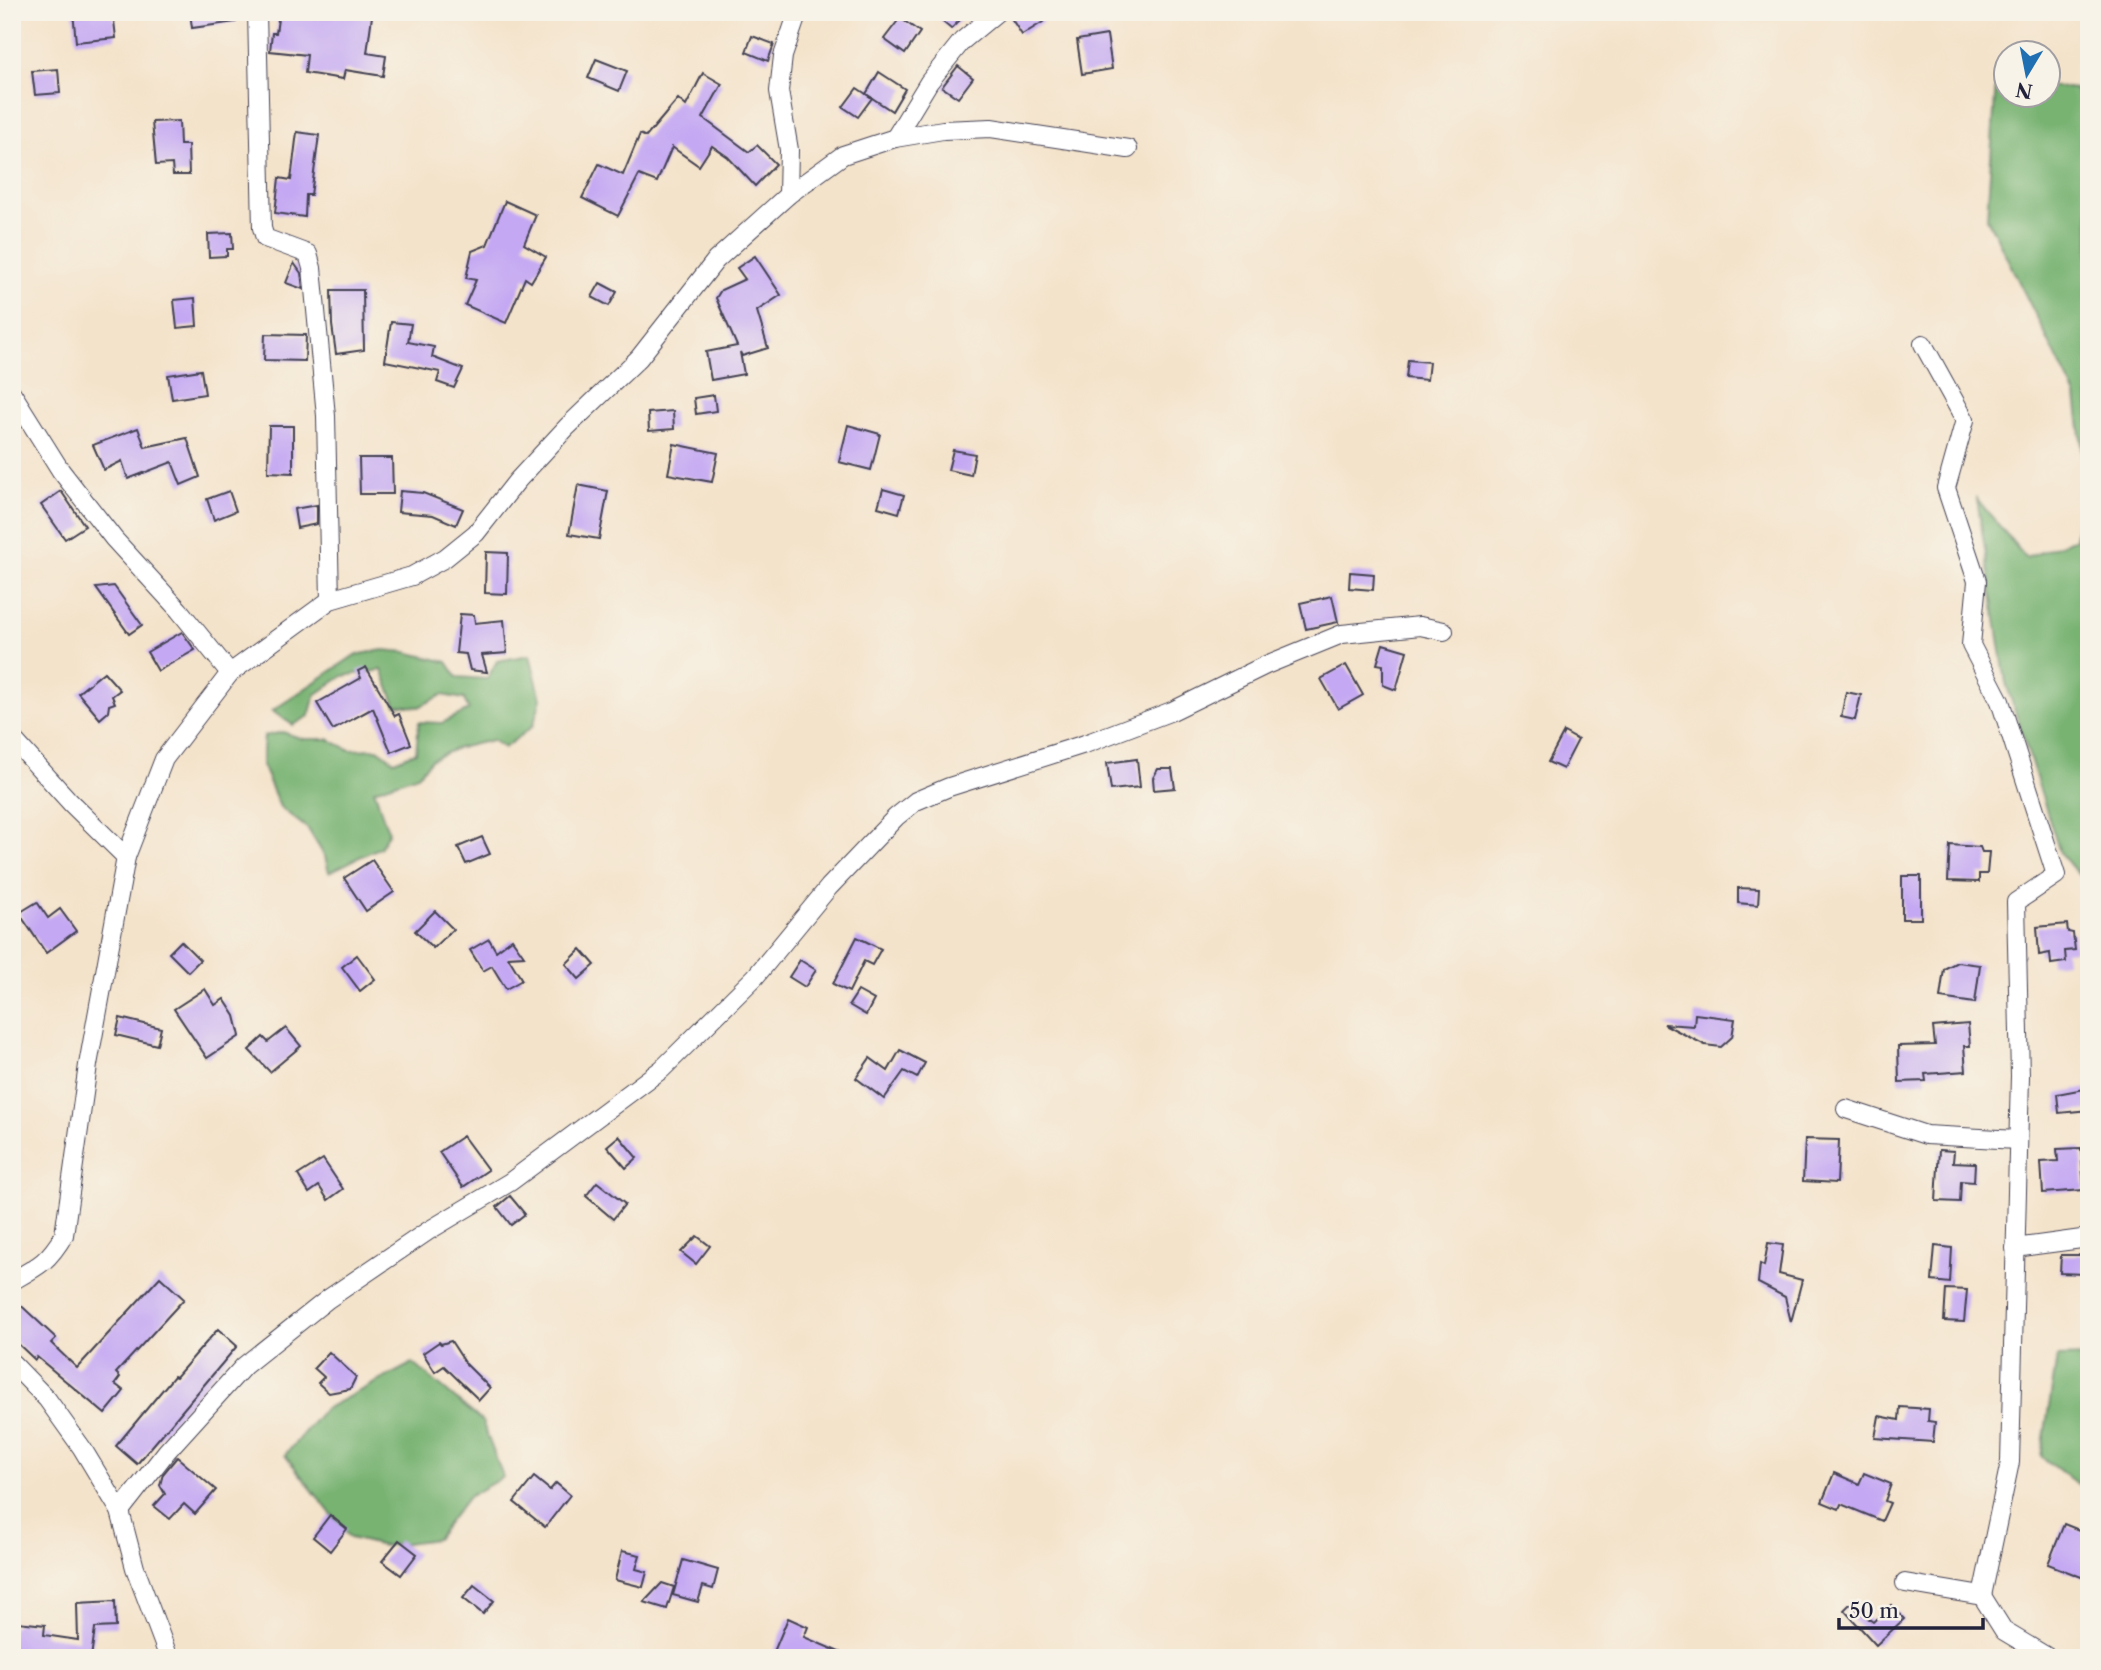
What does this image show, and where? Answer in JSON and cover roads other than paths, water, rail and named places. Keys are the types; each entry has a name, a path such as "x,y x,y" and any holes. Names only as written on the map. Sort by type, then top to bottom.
{"street":[{"path":"257,12 262,228 265,238 308,254 312,268 326,416 330,600"},
{"path":"788,195 789,149 779,91 783,56 798,12"},
{"path":"895,138 945,61 962,41 997,12"},
{"path":"12,1281 52,1256 64,1235 88,1065 126,857 164,758 230,673 330,600 412,576 445,558 475,533 533,463 639,358 716,260 788,195 843,156 895,138 943,130 991,128 1128,149"},
{"path":"1923,344 1965,421 1946,488 1977,581 1971,645 2000,701 2056,875 2016,902 2020,1076 2010,1462 1982,1596 2004,1631 2049,1658"},
{"path":"12,393 61,471 114,539 179,610 230,673"},
{"path":"120,1511 203,1410 255,1358 328,1298 428,1231 510,1182 662,1069 755,977 830,887 896,817 916,801 949,787 1085,744 1172,712 1266,665 1342,634 1420,626 1444,631"},
{"path":"12,738 71,803 126,857"},
{"path":"1846,1109 1926,1135 2017,1140"},
{"path":"2015,1248 2089,1238"},
{"path":"12,1363 47,1399 82,1448 120,1511 135,1568 169,1658"},
{"path":"1905,1583 1982,1596"}]}
